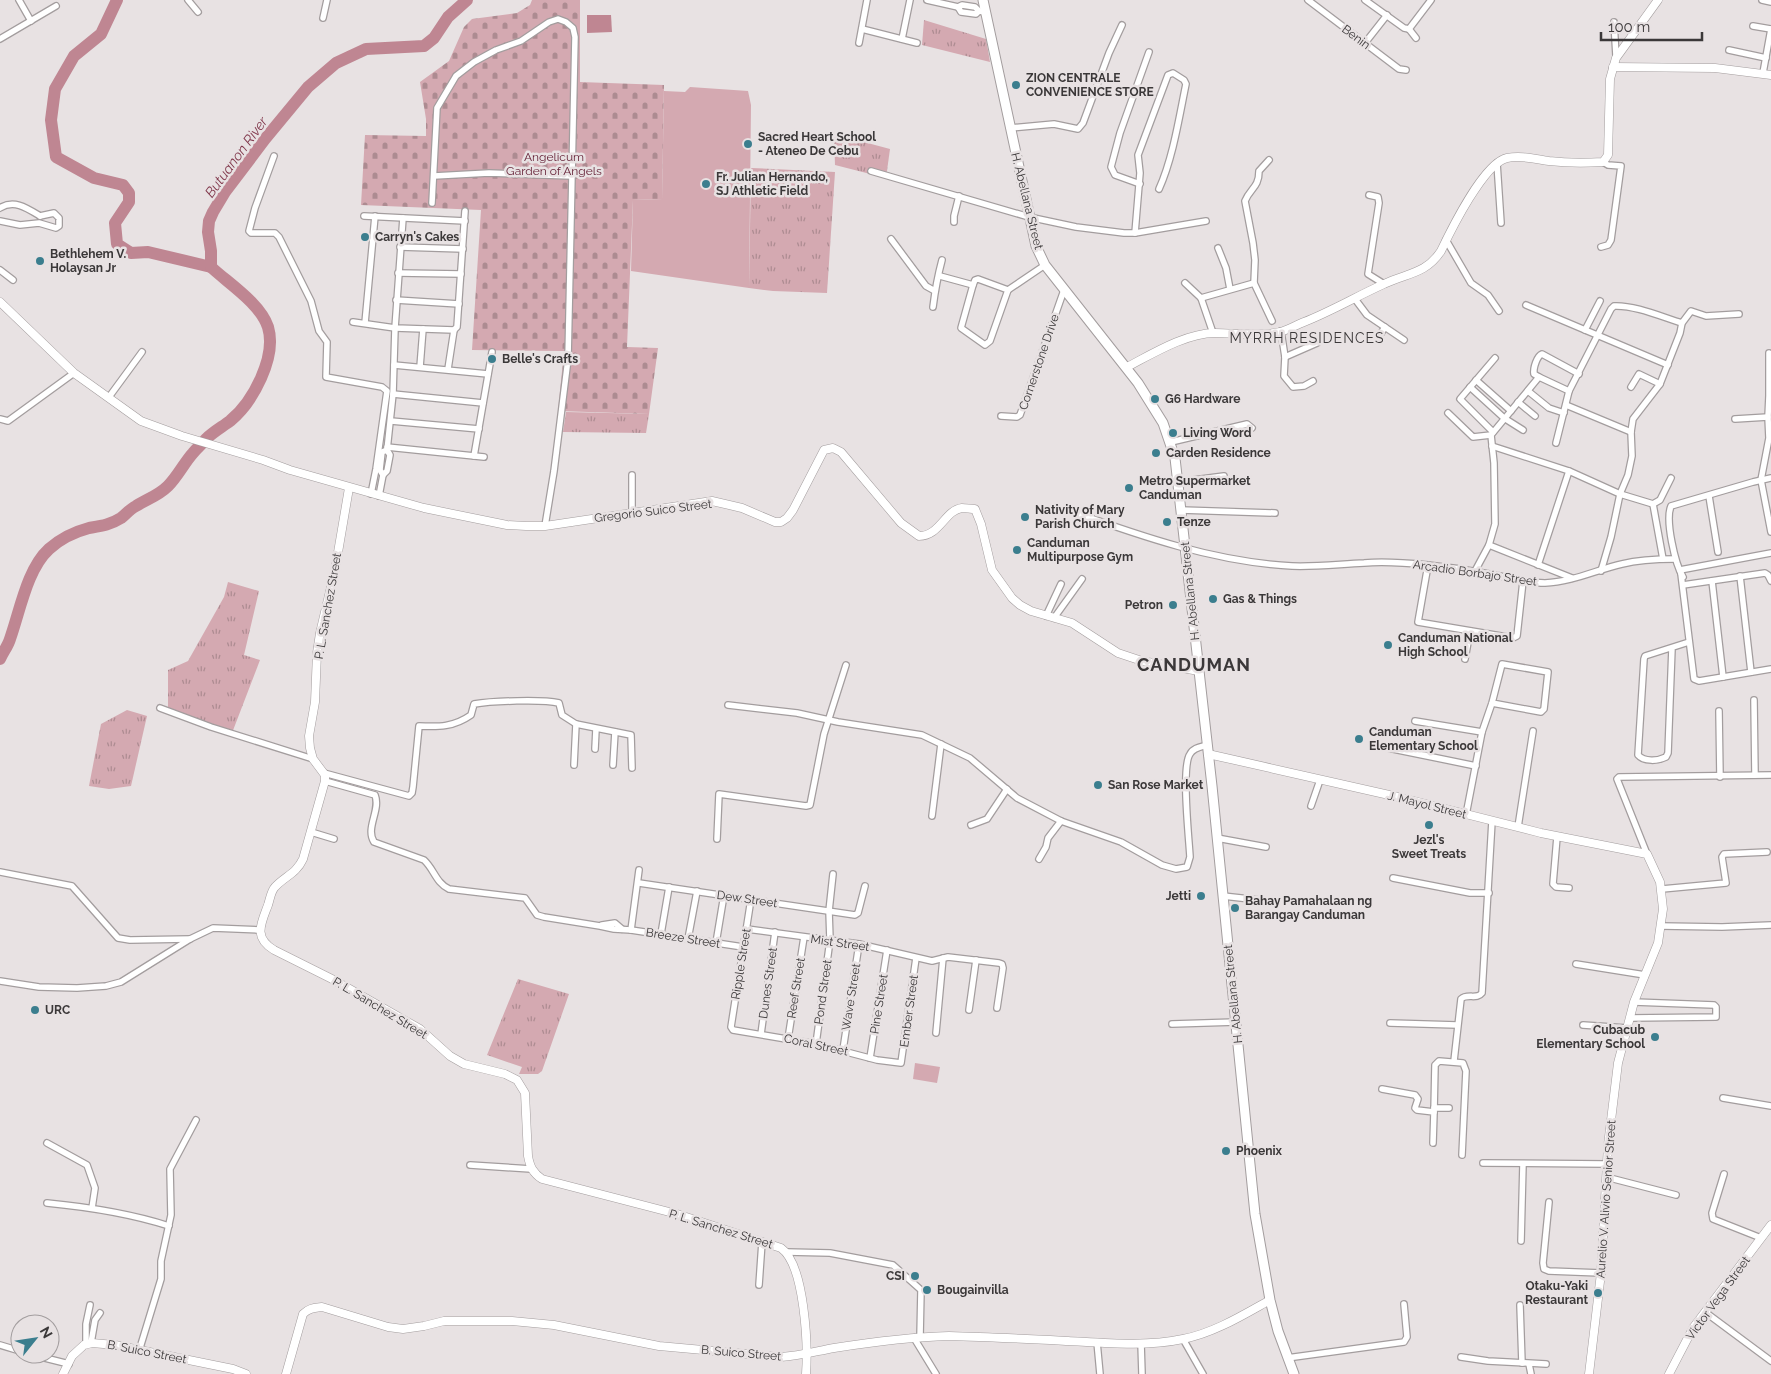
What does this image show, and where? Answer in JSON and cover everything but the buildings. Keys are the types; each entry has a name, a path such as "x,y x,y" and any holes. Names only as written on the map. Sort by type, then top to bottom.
{"main road":[{"name":"H. Abellana Street","path":"983,0 982,11 1036,246 1045,265 1138,382 1163,423 1175,458 1217,838 1255,1214 1270,1300 1287,1358 1294,1374"}],"street":[{"path":"18,0 31,21"},
{"path":"188,0 198,12"},
{"path":"323,18 327,0"},
{"path":"859,43 867,0"},
{"path":"902,39 910,0"},
{"path":"928,0 958,7 961,12 976,14 982,11"},
{"name":"Benin","path":"1308,0 1399,69 1406,70"},
{"path":"1365,0 1404,28 1409,29 1416,38"},
{"path":"1409,29 1431,0"},
{"path":"1603,162 1607,159 1609,150 1610,89 1616,58 1658,0"},
{"path":"1762,0 1771,2"},
{"path":"0,39 56,6"},
{"path":"1365,43 1387,15"},
{"path":"432,203 437,108 456,76 474,62 496,50 521,41 549,22 558,19 566,22 573,28 575,37 568,359 545,526"},
{"path":"1614,22 1616,58"},
{"path":"1010,128 1054,124 1078,129 1083,122 1109,53 1122,25"},
{"path":"1613,67 1715,68 1767,74 1766,58 1771,29 1753,26"},
{"path":"862,29 917,43"},
{"path":"1729,50 1766,58"},
{"path":"1140,184 1115,175 1111,167 1120,133 1149,52"},
{"path":"1135,233 1140,184 1138,155 1168,75 1173,73 1184,80 1186,84 1175,136 1163,181 1159,189"},
{"path":"274,156 255,208 249,231 251,233 275,233 279,237 311,301 319,331 327,342 326,377 382,387 386,391 376,469 375,495"},
{"path":"1127,367 1159,350 1188,339 1213,333 1233,334 1281,331 1333,310 1384,284 1427,267 1435,260 1476,188 1497,163 1505,158 1603,162 1608,165 1620,166 1611,240 1608,245 1601,247"},
{"path":"1269,160 1259,171 1259,180 1256,187 1245,201 1254,243 1254,283 1272,321"},
{"path":"1497,163 1501,222"},
{"path":"871,171 1029,217 1076,227 1135,233 1206,221"},
{"path":"434,176 490,173 572,176"},
{"path":"1369,195 1378,197 1379,202 1368,274 1384,284"},
{"path":"954,222 959,196"},
{"path":"0,208 6,204 13,203 40,216 54,213 59,218 60,223 56,228 40,223 20,225 0,221"},
{"path":"448,369 454,330 457,327 465,212"},
{"path":"40,216 40,223"},
{"path":"364,216 465,221"},
{"path":"364,323 375,216"},
{"path":"387,449 393,394 394,328 402,218"},
{"path":"891,239 926,286 935,291"},
{"path":"1446,240 1471,283 1488,295 1499,311"},
{"path":"400,247 463,249"},
{"path":"1218,248 1226,268 1230,289"},
{"path":"933,307 935,291 940,276 938,270 942,260"},
{"path":"1008,290 978,279 975,280 961,328 985,345 990,341 1008,290 1045,265"},
{"path":"0,270 13,280"},
{"path":"398,273 461,274"},
{"path":"940,276 973,285"},
{"path":"1200,298 1254,283"},
{"path":"1185,284 1200,298 1213,333"},
{"name":"Cornerstone Drive","path":"1001,416 1017,417 1020,415 1064,290"},
{"path":"1355,298 1367,315 1404,340"},
{"path":"396,300 459,304"},
{"path":"1585,330 1600,301"},
{"name":"Gregorio Suico Street","path":"0,302 74,373 141,421 182,436 349,488 424,508 507,525 545,526 712,501 742,508 775,522 781,522 793,510 824,450 833,448 841,452 902,523 919,536 932,533 954,511 961,508 975,509 982,524 992,570 1012,598 1020,605 1031,611 1072,623 1118,653 1142,661 1199,671"},
{"path":"1526,305 1668,365"},
{"path":"1556,443 1569,391 1611,309 1616,306 1644,311 1682,323"},
{"path":"1601,571 1611,537 1620,494 1628,475 1632,456 1631,432 1633,420 1660,384 1680,333 1682,323 1691,312 1706,316 1739,314"},
{"path":"354,322 394,328 454,330"},
{"path":"1378,338 1385,327"},
{"path":"420,367 423,329"},
{"path":"1281,331 1284,376 1293,387 1304,386 1313,381"},
{"path":"1284,357 1317,343"},
{"path":"109,397 142,352"},
{"path":"474,456 492,352"},
{"path":"1768,353 1768,417 1770,438 1761,480 1771,532"},
{"path":"1569,391 1534,374 1539,356 1542,354 1578,374"},
{"path":"1492,433 1460,400 1495,358"},
{"path":"394,365 488,374"},
{"path":"0,419 8,421 74,373"},
{"path":"1631,387 1639,374 1660,384"},
{"path":"1475,571 1488,545 1494,524 1492,433 1539,378"},
{"path":"1476,380 1511,411"},
{"path":"1470,388 1504,418 1522,430"},
{"path":"1528,391 1549,408 1564,414"},
{"path":"393,394 483,403"},
{"path":"1518,402 1535,416"},
{"path":"1566,405 1631,432"},
{"path":"1448,414 1473,437 1492,433"},
{"path":"1735,420 1768,417"},
{"path":"391,421 479,429"},
{"path":"1171,442 1247,424 1252,428"},
{"path":"1492,446 1569,472 1620,494 1653,504 1660,500 1671,478"},
{"path":"375,495 383,475 380,467 382,452 387,449 484,457"},
{"path":"1538,565 1569,472"},
{"path":"632,475 632,512"},
{"path":"1178,482 1224,476"},
{"path":"1771,478 1673,505 1669,508 1675,559 1681,577 1694,679 1700,681 1771,669"},
{"name":"P. L. Sanchez Street","path":"313,759 310,748 310,736 315,702 318,653 349,488"},
{"path":"1709,496 1718,552"},
{"path":"1653,504 1664,559"},
{"name":"Arcadio Borbajo Street","path":"1068,510 1124,530 1185,548 1261,563 1291,566 1324,567 1366,562 1428,565 1545,583 1574,579 1622,564 1675,559"},
{"path":"1181,510 1275,512"},
{"path":"1488,545 1574,579"},
{"path":"1681,577 1771,553"},
{"path":"1428,565 1418,622 1470,631 1515,638 1517,636 1524,581"},
{"path":"1681,577 1712,581 1765,573 1771,581"},
{"path":"1740,576 1751,672"},
{"path":"1050,617 1082,579"},
{"path":"1712,581 1723,677"},
{"path":"1050,617 1061,584"},
{"path":"1465,658 1470,631"},
{"path":"1672,648 1668,753 1662,759 1645,760 1638,755 1642,664 1646,656 1689,642"},
{"path":"1466,815 1482,732 1502,664 1548,672 1544,709 1541,712 1492,703"},
{"path":"717,839 718,794 810,805 828,720 846,665"},
{"path":"1754,700 1755,775"},
{"path":"160,708 211,727 313,759 325,777 409,796 412,794 413,788 419,726 444,727 452,725 470,715 474,704 485,702 559,703 562,715 576,724 631,735 632,768"},
{"path":"728,705 797,713 828,720 922,735 970,758 1018,798 1061,821 1121,842 1162,865 1176,869 1186,867 1190,857 1187,763 1191,752 1207,750"},
{"path":"1719,712 1720,777"},
{"path":"1415,721 1482,732"},
{"path":"574,765 576,724"},
{"path":"595,749 596,728"},
{"path":"1518,827 1533,731"},
{"path":"612,765 615,732"},
{"path":"932,816 941,744"},
{"path":"1388,748 1476,766"},
{"name":"J. Mayol Street","path":"1207,750 1320,780 1398,797 1466,815 1646,854"},
{"path":"1646,854 1617,779 1771,775"},
{"path":"0,981 39,987 77,988 106,986 127,979 190,939 213,928 260,930 274,889 299,867 311,832 325,777"},
{"name":"Breeze Street","path":"325,777 375,796 377,802 371,835 374,842 424,860 442,886 449,889 525,898 537,915 600,926 615,923 622,929 743,947"},
{"path":"1311,806 1320,780"},
{"path":"971,825 987,819 1007,789"},
{"path":"1039,859 1046,847 1048,838 1061,821"},
{"path":"1454,1061 1457,1025 1463,997 1479,996 1482,993 1492,821"},
{"path":"311,832 334,838"},
{"path":"1557,836 1554,884 1556,887 1569,888"},
{"path":"1217,838 1266,847"},
{"path":"1662,889 1726,883 1722,857 1724,854 1767,852"},
{"name":"Aurelio V. Alivio Senior Street","path":"1588,1374 1601,1273 1606,1164 1618,1063 1634,1002 1658,943 1663,909 1662,889 1658,876 1646,854"},
{"path":"631,930 639,883 639,870"},
{"path":"0,872 72,886 118,938 130,940 190,939"},
{"name":"Pond Street","path":"816,1044 830,940 829,911 833,874"},
{"path":"1393,878 1470,892 1489,892"},
{"name":"Dew Street","path":"639,883 855,915 858,912 865,886"},
{"path":"661,934 669,887"},
{"path":"688,939 697,891"},
{"path":"716,943 724,895"},
{"path":"1223,896 1259,900"},
{"name":"Ripple Street","path":"731,1029 751,899"},
{"path":"1661,926 1722,927 1771,925"},
{"name":"Mist Street","path":"746,929 859,944 932,961 943,958"},
{"name":"P. L. Sanchez Street","path":"260,930 262,941 265,945 332,979 420,1028 450,1056 464,1064 505,1074 517,1080 525,1093 528,1156 531,1169 538,1176 549,1181 677,1214 781,1248 787,1252 797,1274 801,1290 806,1374"},
{"name":"Dunes Street","path":"761,1034 775,932"},
{"name":"Reef Street","path":"788,1039 804,938"},
{"name":"Wave Street","path":"843,1050 859,944"},
{"name":"Pine Street","path":"870,1058 887,950"},
{"name":"Ember Street","path":"901,1063 916,958"},
{"path":"936,1033 943,958 1002,964 997,1008"},
{"path":"969,1010 976,960"},
{"path":"1576,964 1645,975"},
{"path":"1630,1018 1716,1017 1716,1007 1714,1005 1634,1002"},
{"path":"1172,1024 1236,1022"},
{"path":"1390,1023 1457,1025"},
{"path":"1583,1025 1627,1028"},
{"name":"Coral Street","path":"731,1029 816,1044 877,1060 901,1063"},
{"path":"1434,1144 1434,1065 1439,1061 1463,1063 1466,1067 1462,1155"},
{"path":"1382,1089 1415,1095 1418,1099 1415,1108 1417,1110 1449,1108"},
{"path":"1723,1098 1771,1106"},
{"path":"139,1351 161,1279 161,1262 171,1215 170,1169 196,1120"},
{"path":"47,1143 87,1165 95,1188 92,1208"},
{"path":"1483,1163 1606,1164"},
{"path":"1521,1241 1522,1164"},
{"path":"470,1165 531,1169"},
{"path":"1724,1174 1712,1213 1713,1219 1761,1238"},
{"path":"1606,1177 1676,1195"},
{"path":"1549,1202 1544,1268 1549,1271 1601,1273"},
{"path":"47,1203 92,1208 148,1219 169,1226"},
{"name":"Victor Vega Street","path":"1669,1374 1693,1328 1771,1225"},
{"path":"759,1285 762,1242"},
{"path":"787,1252 830,1253 893,1265 921,1290 917,1337 936,1374"},
{"name":"B. Suico Street","path":"286,1374 302,1314 308,1308 322,1307 382,1325 403,1329 444,1321 512,1321 554,1325 659,1346 782,1357 917,1337 949,1336 1141,1343 1183,1339 1224,1324 1270,1300"},
{"path":"1287,1358 1404,1342 1407,1337 1404,1304"},
{"path":"88,1344 86,1324 90,1305"},
{"path":"1520,1305 1522,1363"},
{"path":"1705,1312 1771,1361"},
{"path":"63,1374 72,1356 88,1344 95,1320 100,1313"},
{"path":"1183,1339 1203,1374"},
{"path":"1097,1342 1100,1374"},
{"path":"1141,1343 1142,1374"},
{"name":"B. Suico Street","path":"88,1344 115,1345 232,1369 246,1374"},
{"path":"1461,1357 1546,1364"},
{"path":"60,1362 69,1364"},
{"path":"1529,1364 1531,1374"}],"green space":[{"name":"Angelicum Garden of Angels","path":"532,0 580,0 580,82 664,85 662,199 633,200 627,347 658,348 649,414 558,411 564,351 472,350 481,210 361,205 365,135 426,136 426,119 420,82 449,61 464,27 472,19 517,13 530,5"},
{"path":"924,20 986,39 990,62 922,45"},
{"name":"Fr. Julian Hernando, SJ Athletic Field","path":"690,87 748,91 751,105 749,288 631,271 633,200 662,199 664,91 685,92"},
{"path":"834,134 890,149 886,178 835,165"},
{"path":"751,168 835,172 827,293 749,288"},
{"path":"566,412 649,414 646,433 563,432"},
{"path":"228,582 259,591 244,655 260,660 232,733 168,708 168,670 188,661 224,597"},
{"path":"127,710 147,716 131,786 109,789 89,786 101,724"},
{"path":"518,979 569,994 542,1071 538,1074 519,1074 522,1067 487,1055"},
{"path":"915,1063 940,1067 937,1083 913,1079"}],"shaded area":[{"path":"587,15 611,15 612,32 587,33"}],"waterway":[{"path":"117,0 101,34 74,56 55,89 51,120 56,157 94,178 123,185 129,193 129,202 115,223 117,244 131,253 148,252 211,267"},
{"name":"Butuanon River","path":"0,659 9,642 25,591 41,557 58,542 73,534 105,525 121,518 134,507 168,486 206,439 239,413 255,391 266,365 269,352 270,339 268,327 264,318 251,302 211,267 209,221 225,192 308,87 336,63 366,49 424,46 434,38 448,17 467,0"}],"place":[{"name":"ZION CENTRALE CONVENIENCE STORE","path":"1016,85"},
{"name":"Sacred Heart School - Ateneo De Cebu","path":"748,144"},
{"name":"Fr. Julian Hernando, SJ Athletic Field","path":"706,184"},
{"name":"Carryn's Cakes","path":"365,237"},
{"name":"Bethlehem V. Holaysan Jr","path":"40,261"},
{"name":"Belle's Crafts","path":"492,359"},
{"name":"G6 Hardware","path":"1155,399"},
{"name":"Living Word","path":"1173,433"},
{"name":"Carden Residence","path":"1156,453"},
{"name":"Metro Supermarket Canduman","path":"1129,488"},
{"name":"Nativity of Mary Parish Church","path":"1025,517"},
{"name":"Tenze","path":"1167,522"},
{"name":"Canduman Multipurpose Gym","path":"1017,550"},
{"name":"Gas & Things","path":"1213,599"},
{"name":"Petron","path":"1173,605"},
{"name":"Canduman National High School","path":"1388,645"},
{"name":"Canduman Elementary School","path":"1359,739"},
{"name":"San Rose Market","path":"1098,785"},
{"name":"Jezl's Sweet Treats","path":"1429,825"},
{"name":"Jetti","path":"1201,896"},
{"name":"Bahay Pamahalaan ng Barangay Canduman","path":"1235,908"},
{"name":"URC","path":"35,1010"},
{"name":"Cubacub Elementary School","path":"1655,1037"},
{"name":"Phoenix","path":"1226,1151"},
{"name":"CSI","path":"915,1276"},
{"name":"Bougainvilla","path":"927,1290"},
{"name":"Otaku-Yaki Restaurant","path":"1598,1293"}],"district":[{"name":"MYRRH RESIDENCES","path":"1307,338"},
{"name":"CANDUMAN","path":"1194,665"}]}
